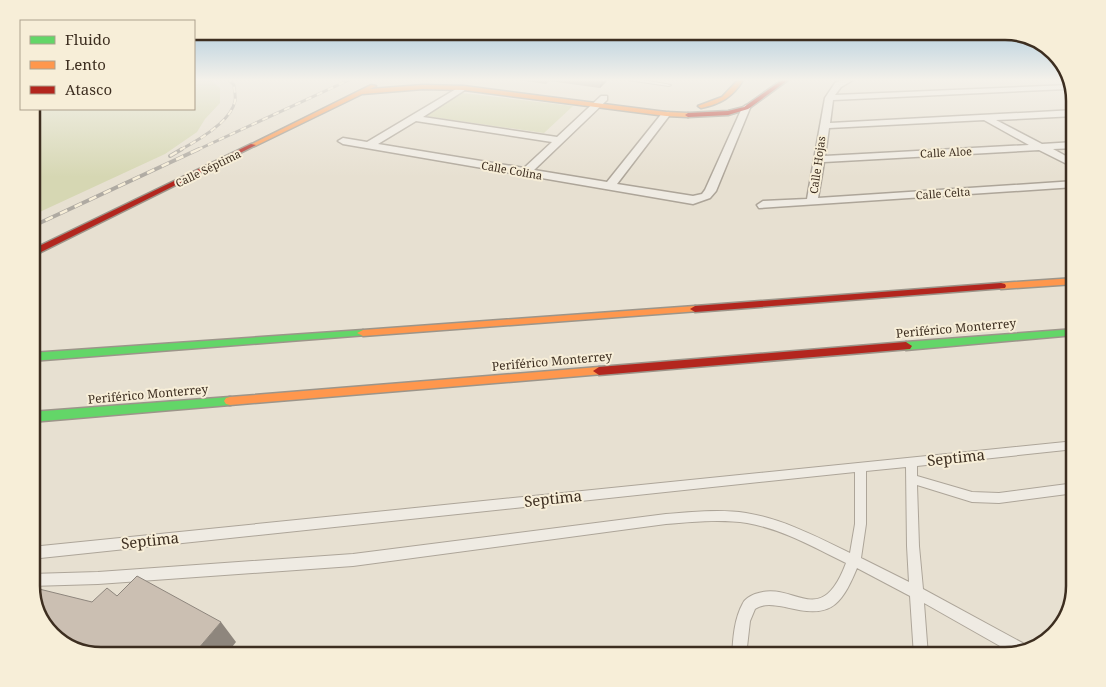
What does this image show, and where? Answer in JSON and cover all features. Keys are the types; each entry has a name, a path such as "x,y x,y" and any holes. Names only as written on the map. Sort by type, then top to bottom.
{"main road":[{"name":"Calle Séptima","path":"40,250 319,112"},
{"path":"656,112 710,115 731,112"},
{"path":"40,356 1066,282"},
{"name":"Periférico Monterrey","path":"40,416 1066,333"}],"street":[{"path":"369,145 423,112"},
{"path":"526,172 587,112"},
{"name":"Calle Colina","path":"343,141 680,199 700,199 710,191 744,112"},
{"name":"Calle Hojas","path":"812,201 826,112"},
{"path":"610,186 666,114"},
{"path":"823,126 1066,114"},
{"path":"414,118 558,140"},
{"path":"985,118 1066,160"},
{"name":"Calle Aloe","path":"818,159 1066,145"},
{"name":"Calle Celta","path":"812,201 1066,185"},
{"path":"763,205 812,201"}],"lane":[{"name":"Septima","path":"40,552 1066,446"},
{"path":"911,462 913,546 921,647"},
{"path":"740,647 744,616 749,605 759,599 774,599 812,606 826,603 839,591 855,562 861,536 860,467"},
{"path":"912,479 972,497 999,498 1066,489"},
{"path":"40,580 98,578 353,560 666,519 710,516 747,518 793,532 918,593 1014,646"}],"green space":[{"path":"40,112 212,112 197,132 165,154 40,212"},
{"path":"431,112 566,112 544,133 425,116"}],"building":[{"path":"137,576 221,622 200,647 101,647 85,645 70,639 50,620 43,606 40,589 92,602 107,588 117,596"}],"railway":[{"path":"180,150 212,130 230,112"},
{"path":"197,150 279,112"},
{"path":"170,156 182,149"},
{"path":"40,223 199,149"}],"traffic: fast":[{"path":"40,356 363,333"},
{"path":"906,346 1066,333"},
{"path":"40,416 230,401"}],"traffic: slow":[{"path":"253,145 320,112"},
{"path":"651,112 688,115"},
{"path":"1001,286 1066,282"},
{"path":"363,333 695,309"},
{"path":"230,401 599,371"}],"traffic: jam":[{"path":"688,115 731,112"},
{"path":"40,250 253,145"},
{"path":"695,309 1001,286"},
{"path":"599,371 906,346"}]}
